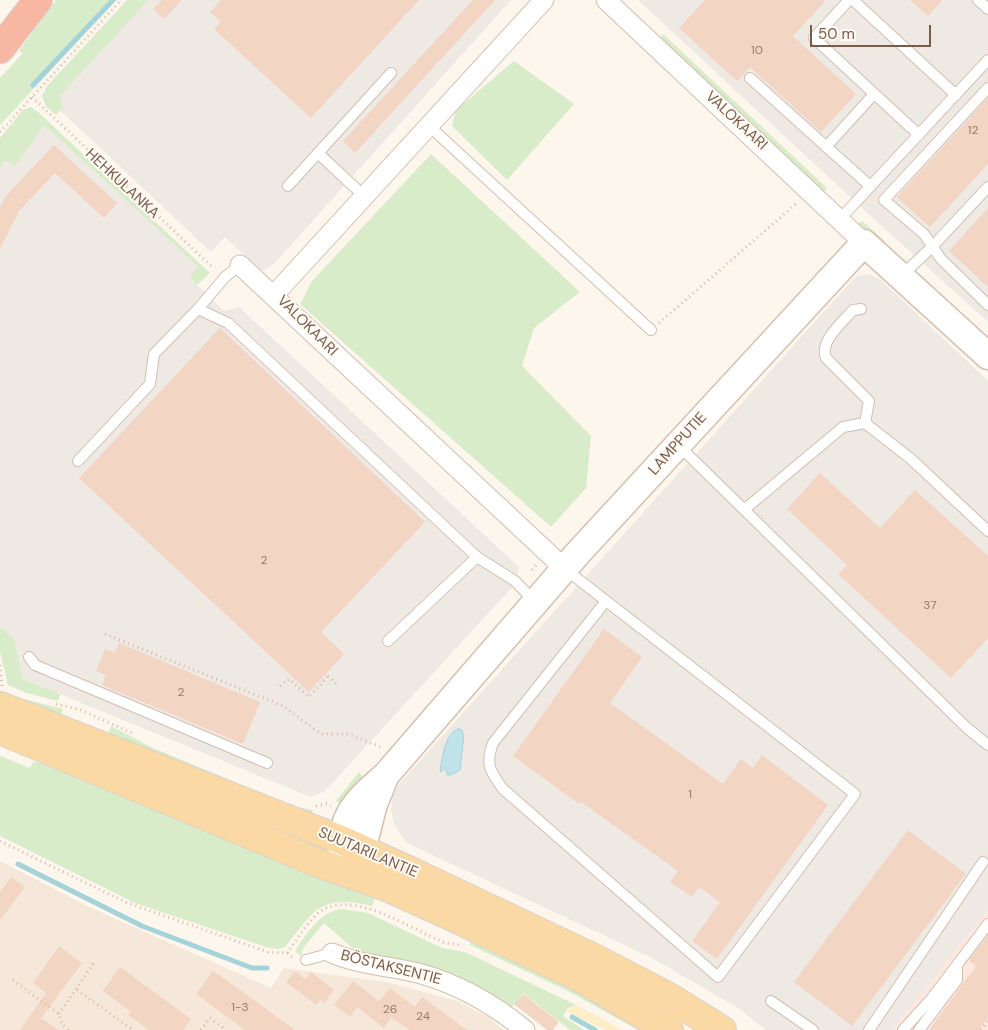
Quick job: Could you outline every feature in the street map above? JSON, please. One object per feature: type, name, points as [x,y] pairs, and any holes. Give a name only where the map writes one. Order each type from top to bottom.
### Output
[{"type":"highway","points":[[0,49],[38,0]]},
{"type":"main road","name":"SUUTARILANTIE","points":[[1,698],[351,845],[596,959],[669,996],[706,1026]]},
{"type":"main road","name":"SUUTARILANTIE","points":[[0,730],[342,872],[412,898],[579,977],[669,1030]]},
{"type":"street","name":"VALOKAARI","points":[[544,0],[273,296],[565,569]]},
{"type":"street","name":"VALOKAARI","points":[[606,0],[811,191],[864,243]]},
{"type":"street","points":[[864,243],[988,356]]},
{"type":"street","name":"LAMPPUTIE","points":[[342,872],[351,845],[374,804],[386,775],[535,602],[864,243]]},
{"type":"street","points":[[240,265],[273,296]]},
{"type":"street","name":"BÖSTAKSENTIE","points":[[332,954],[354,962],[417,973],[461,988],[498,1008],[525,1030]]},
{"type":"lane","points":[[849,0],[814,38],[918,135]]},
{"type":"lane","points":[[853,0],[956,95]]},
{"type":"lane","points":[[978,0],[988,9]]},
{"type":"lane","points":[[840,219],[988,60]]},
{"type":"lane","points":[[288,186],[320,154],[391,73]]},
{"type":"lane","points":[[750,78],[870,186]]},
{"type":"lane","points":[[987,303],[940,259],[924,234],[884,200],[988,88]]},
{"type":"lane","points":[[826,146],[874,94]]},
{"type":"lane","points":[[428,125],[652,330]]},
{"type":"lane","points":[[320,154],[365,197]]},
{"type":"lane","points":[[901,276],[932,247],[988,187]]},
{"type":"lane","points":[[78,461],[150,384],[154,354],[198,309],[225,276],[240,265]]},
{"type":"lane","points":[[198,309],[228,323],[477,557],[515,581],[535,602]]},
{"type":"lane","points":[[861,309],[853,310],[825,343],[824,351],[826,358],[869,401],[864,423]]},
{"type":"lane","points":[[745,508],[843,427],[864,423],[911,459],[988,531]]},
{"type":"lane","points":[[678,444],[967,728],[988,745]]},
{"type":"lane","points":[[388,641],[477,557]]},
{"type":"lane","points":[[565,569],[855,794],[718,977],[502,789],[490,772],[487,758],[493,743],[606,601]]},
{"type":"lane","points":[[29,657],[35,665],[267,763]]},
{"type":"lane","points":[[869,1030],[983,862]]},
{"type":"lane","points":[[904,1030],[932,998],[988,924]]},
{"type":"lane","points":[[306,960],[332,954]]},
{"type":"lane","points":[[919,1030],[957,980],[957,966]]},
{"type":"lane","points":[[930,1014],[932,998]]},
{"type":"lane","points":[[771,1001],[813,1030]]},
{"type":"path","points":[[0,132],[121,0]]},
{"type":"path","name":"HEHKULANKA","points":[[32,97],[210,265],[215,267]]},
{"type":"path","points":[[652,330],[811,191]]},
{"type":"path","points":[[105,634],[283,706],[321,734],[349,734],[380,747]]},
{"type":"path","points":[[0,665],[3,679],[1,698]]},
{"type":"path","points":[[280,686],[290,679],[309,697],[326,675],[338,685]]},
{"type":"path","points":[[0,841],[124,902],[268,952],[287,953],[292,959]]},
{"type":"path","points":[[287,953],[320,911],[329,907],[348,904],[376,911],[443,942],[468,947]]},
{"type":"path","points":[[59,1014],[94,964]]},
{"type":"path","points":[[13,980],[59,1014],[62,1024],[69,1030]]},
{"type":"path","points":[[77,990],[133,1030]]},
{"type":"path","points":[[201,1030],[210,1018],[226,1030]]},
{"type":"path","points":[[981,1030],[988,1021]]},
{"type":"shaded area","points":[[138,0],[511,0],[273,265],[262,271],[225,237],[211,252],[48,99]]},
{"type":"shaded area","points":[[638,0],[988,0],[988,322],[863,209]]},
{"type":"shaded area","points":[[43,124],[199,266],[189,277],[224,311],[239,307],[519,567],[516,583],[325,791],[311,797],[23,679],[14,639],[0,627],[0,168],[5,159]]},
{"type":"shaded area","points":[[867,274],[880,279],[988,381],[988,910],[892,1030],[766,1030],[738,1008],[652,958],[407,843],[394,824],[391,811],[392,797],[399,784],[848,285],[857,276]]},
{"type":"shaded area","points":[[0,861],[89,907],[271,988],[284,968],[387,982],[457,1001],[488,1017],[504,1030],[0,1030]]},
{"type":"shaded area","points":[[988,910],[988,1030],[892,1030]]},
{"type":"green space","points":[[56,0],[116,0],[0,125],[0,78],[23,53],[19,51]]},
{"type":"green space","points":[[127,0],[148,0],[60,96],[63,108],[56,115],[46,106],[42,96],[47,86]]},
{"type":"green space","points":[[663,34],[827,188],[823,192],[659,39]]},
{"type":"green space","points":[[514,61],[574,104],[507,180],[452,126],[456,110]]},
{"type":"green space","points":[[31,107],[210,273],[197,285],[189,277],[198,266],[44,125],[15,166],[5,160],[0,168],[0,138],[23,110]]},
{"type":"green space","points":[[431,154],[580,292],[534,328],[522,366],[591,436],[586,488],[551,527],[300,304],[312,281]]},
{"type":"green space","points":[[862,221],[885,241],[882,248],[857,225]]},
{"type":"green space","points":[[0,627],[14,639],[23,679],[60,694],[58,701],[26,693],[8,685],[0,652]]},
{"type":"green space","points":[[0,693],[63,709],[61,717]]},
{"type":"green space","points":[[111,726],[153,748],[292,806],[313,810],[311,814],[147,756],[108,734]]},
{"type":"green space","points":[[0,756],[30,768],[33,762],[68,767],[376,895],[372,906],[340,902],[320,908],[312,914],[285,947],[279,949],[269,948],[135,903],[0,836]]},
{"type":"green space","points":[[359,772],[363,777],[341,804],[336,801]]},
{"type":"green space","points":[[342,909],[368,913],[442,948],[465,952],[576,1005],[568,1008],[563,1016],[584,1030],[570,1030],[523,993],[511,1008],[366,960],[324,923],[303,948],[301,956],[295,951],[314,924],[327,914]]},
{"type":"green space","points":[[471,939],[546,972],[643,1030],[638,1030],[566,990],[470,945]]},
{"type":"sand","points":[[576,1005],[622,1030],[605,1030],[566,1011]]},
{"type":"water","points":[[458,729],[461,729],[464,735],[460,770],[447,775],[445,767],[441,772],[440,770],[443,753],[450,736]]},
{"type":"building","points":[[162,0],[182,0],[164,19],[153,9]]},
{"type":"building","points":[[221,0],[419,0],[311,118],[214,29],[221,22],[210,12]]},
{"type":"building","points":[[473,0],[495,0],[355,153],[343,141]]},
{"type":"building","points":[[705,0],[826,0],[793,36],[856,94],[821,132],[750,67],[737,81],[679,28]]},
{"type":"building","points":[[910,0],[942,0],[928,16]]},
{"type":"building","points":[[988,98],[988,164],[930,227],[897,197]]},
{"type":"building","points":[[54,145],[117,203],[104,218],[55,173],[19,211],[0,249],[0,208],[5,197]]},
{"type":"building","points":[[988,208],[988,287],[949,251]]},
{"type":"building","points":[[220,328],[425,522],[321,632],[344,654],[309,692],[79,478]]},
{"type":"building","points":[[820,473],[880,528],[915,490],[988,556],[988,638],[951,678],[838,574],[847,565],[787,509]]},
{"type":"building","points":[[604,629],[642,657],[610,703],[723,784],[741,759],[753,768],[762,755],[828,805],[717,959],[692,941],[720,902],[699,887],[692,897],[670,882],[678,871],[581,802],[579,804],[513,756]]},
{"type":"building","points":[[119,643],[260,702],[243,744],[102,685],[106,675],[96,671],[105,649],[115,653]]},
{"type":"building","points":[[908,830],[966,874],[852,1026],[794,982]]},
{"type":"building","points":[[11,877],[25,887],[0,920],[0,892]]},
{"type":"building","points":[[988,935],[988,1018],[979,1030],[929,1030],[976,966],[969,960]]},
{"type":"building","points":[[59,946],[82,963],[41,1018],[58,1030],[20,1030],[46,993],[33,983]]},
{"type":"building","points":[[120,967],[191,1019],[183,1030],[149,1030],[128,1015],[131,1012],[103,991]]},
{"type":"building","points":[[213,971],[295,1030],[245,1030],[196,994]]},
{"type":"building","points":[[295,971],[305,979],[311,972],[334,990],[324,1003],[320,1000],[316,1005],[286,982]]},
{"type":"building","points":[[353,981],[379,1001],[390,988],[415,1007],[422,997],[467,1030],[410,1030],[391,1018],[384,1028],[357,1007],[350,1017],[334,1005]]},
{"type":"building","points":[[523,994],[559,1022],[553,1030],[547,1030],[514,1004]]},
{"type":"waterway","points":[[33,85],[113,0]]},
{"type":"waterway","points":[[18,864],[142,926],[252,968],[267,968]]},
{"type":"waterway","points":[[572,1017],[595,1030]]}]
